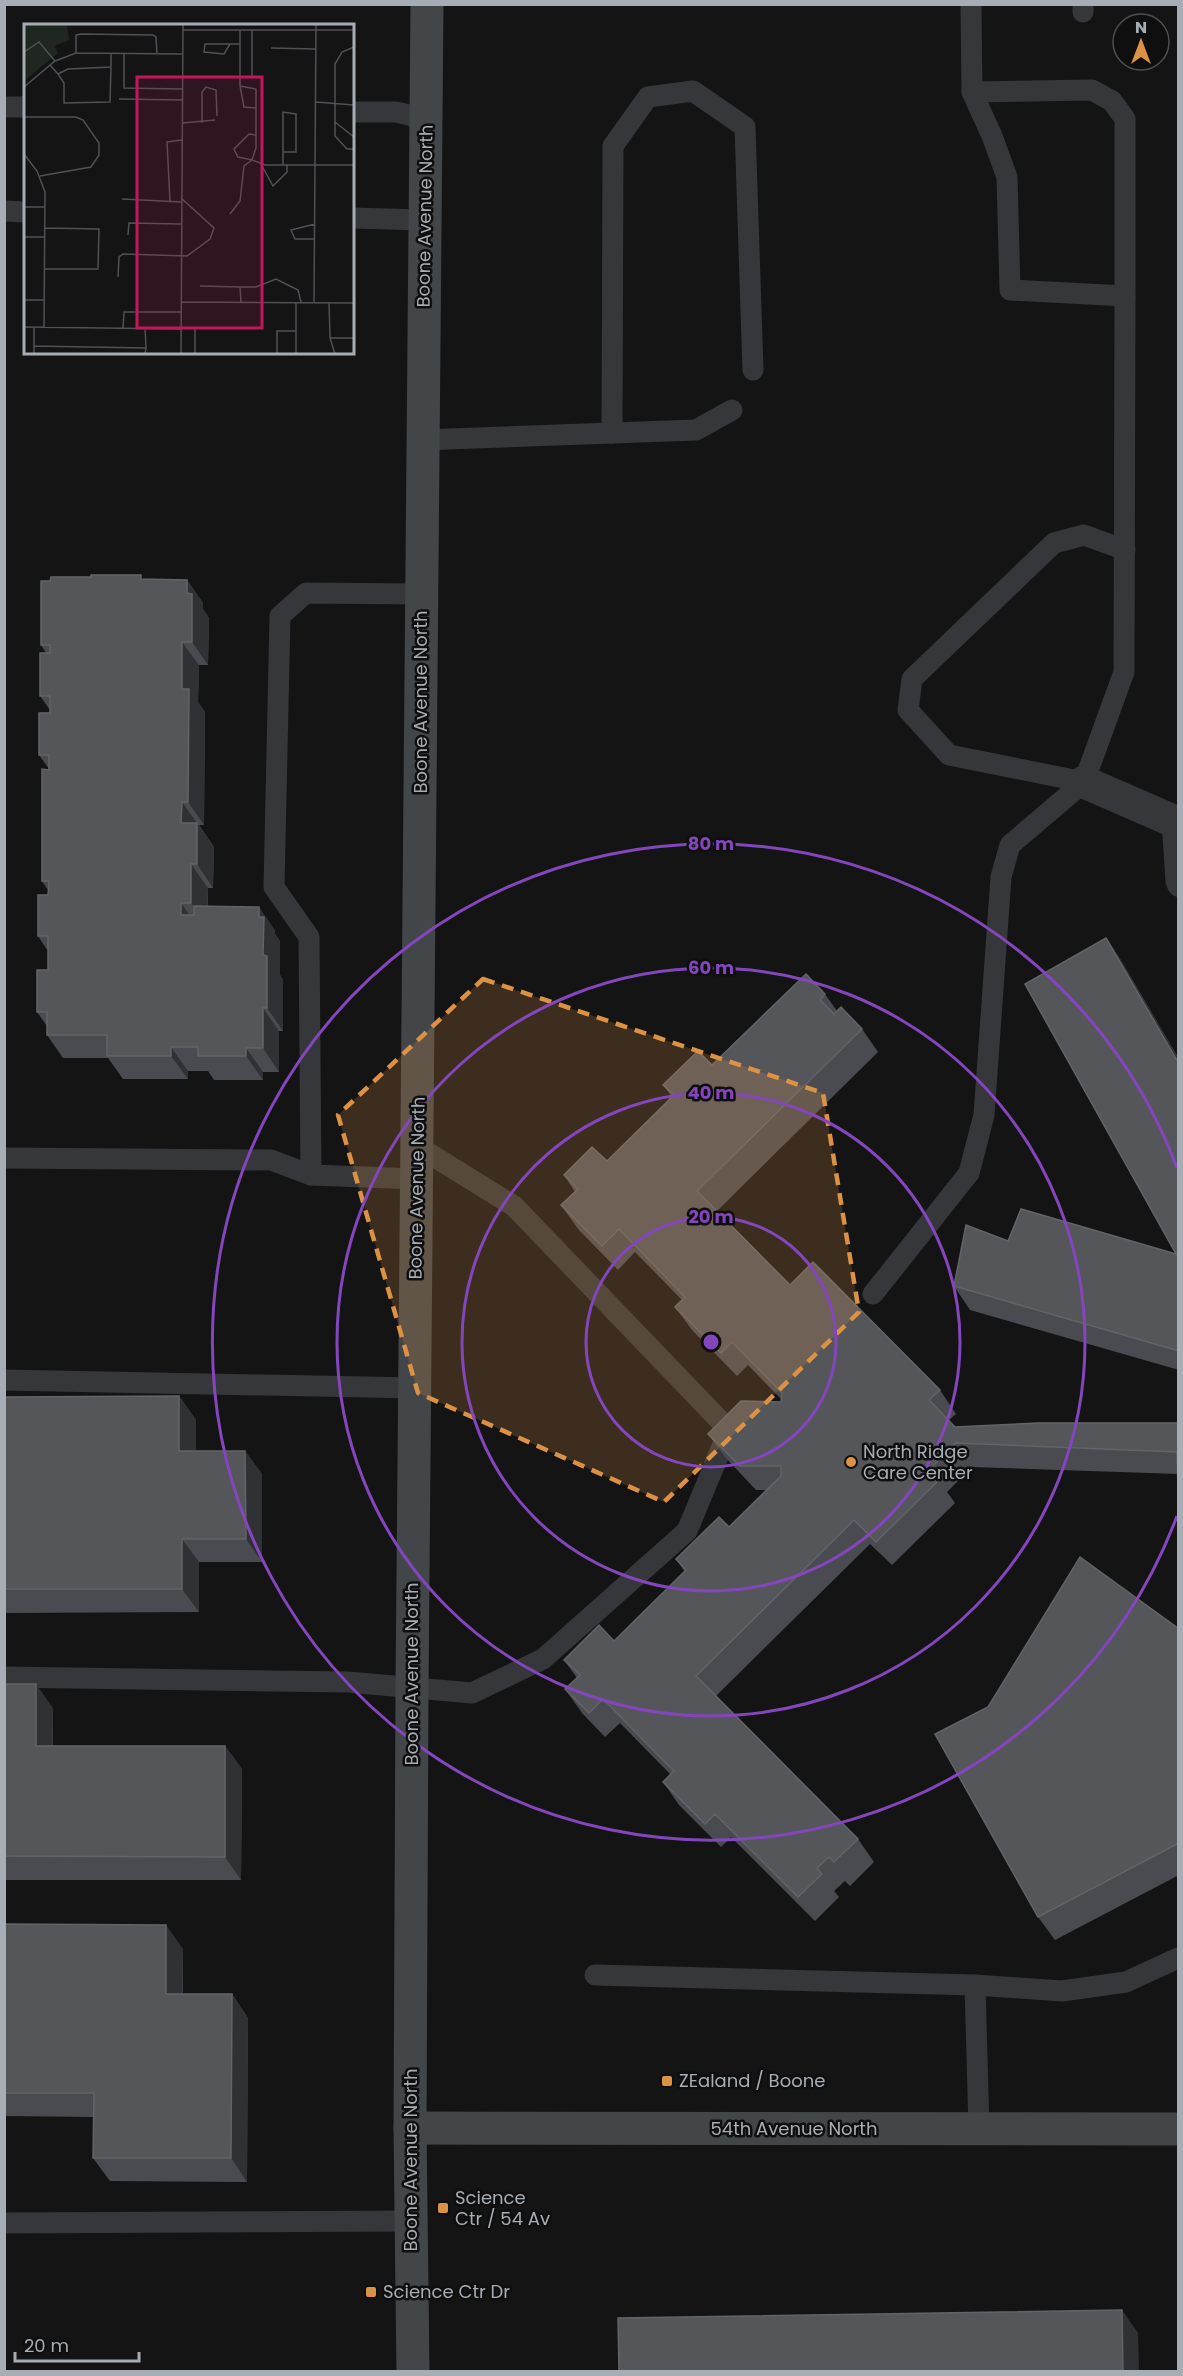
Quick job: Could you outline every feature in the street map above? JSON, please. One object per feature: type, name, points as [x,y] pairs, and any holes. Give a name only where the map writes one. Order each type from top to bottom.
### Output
[{"type":"street","name":"Boone Avenue North","points":[[413,2372],[410,2128],[411,1688],[427,4]]},
{"type":"street","points":[[1084,782],[1175,821]]},
{"type":"street","name":"54th Avenue North","points":[[410,2128],[1179,2129]]},
{"type":"lane","points":[[971,4],[972,92],[1007,177],[1010,290],[1125,296]]},
{"type":"lane","points":[[873,1294],[969,1173],[984,1114],[1001,877],[1010,845],[1084,782],[1124,672],[1125,118],[1112,101],[1092,90],[972,92]]},
{"type":"lane","points":[[612,433],[613,146],[648,97],[693,91],[745,127],[753,370]]},
{"type":"lane","points":[[4,106],[24,107]]},
{"type":"lane","points":[[354,111],[396,112],[426,118]]},
{"type":"lane","points":[[4,211],[24,212]]},
{"type":"lane","points":[[354,218],[424,220]]},
{"type":"lane","points":[[422,440],[696,430],[732,410]]},
{"type":"lane","points":[[1084,782],[949,755],[909,710],[912,679],[1054,543],[1084,535],[1125,550]]},
{"type":"lane","points":[[311,1175],[309,937],[274,887],[280,616],[306,593],[421,594]]},
{"type":"lane","points":[[1175,821],[1176,881],[1179,886]]},
{"type":"lane","points":[[4,1677],[348,1682],[472,1693],[543,1659],[687,1531],[729,1430],[514,1206],[417,1146]]},
{"type":"lane","points":[[4,1158],[271,1160],[311,1175],[417,1179]]},
{"type":"lane","points":[[4,1380],[415,1388]]},
{"type":"lane","points":[[596,1975],[975,1984],[1062,1991],[1126,1982],[1179,1958]]},
{"type":"lane","points":[[975,1984],[979,2129]]},
{"type":"lane","points":[[4,2223],[411,2221]]},
{"type":"highlighted area","points":[[483,979],[823,1093],[859,1312],[664,1502],[418,1393],[338,1115]]},
{"type":"building","points":[[91,575],[141,575],[141,579],[187,580],[187,593],[192,594],[192,642],[182,642],[182,689],[189,689],[188,802],[182,802],[181,823],[197,823],[197,864],[191,864],[191,903],[181,903],[181,915],[194,915],[194,906],[259,907],[259,917],[264,917],[263,955],[267,956],[267,1008],[263,1008],[263,1048],[246,1048],[246,1056],[198,1056],[198,1047],[171,1047],[171,1056],[107,1056],[107,1035],[47,1035],[47,1012],[37,1012],[37,970],[48,970],[48,936],[38,936],[38,895],[48,895],[49,881],[42,881],[42,769],[49,770],[49,755],[39,755],[39,713],[50,713],[50,696],[40,696],[40,653],[50,653],[50,645],[41,645],[41,581],[50,581],[51,577],[91,577]]},
{"type":"building","points":[[1106,938],[1179,1064],[1179,1351],[954,1286],[966,1225],[1008,1241],[1021,1209],[1176,1254],[1025,984]]},
{"type":"building","name":"North Ridge Care Center","points":[[806,974],[825,994],[820,1000],[834,1014],[841,1007],[862,1029],[697,1191],[790,1285],[813,1262],[940,1390],[929,1400],[955,1427],[1039,1423],[1179,1423],[1179,1521],[1177,1452],[956,1443],[929,1470],[939,1480],[876,1542],[854,1520],[696,1676],[858,1839],[834,1862],[829,1857],[817,1868],[822,1874],[798,1897],[715,1814],[705,1824],[663,1782],[674,1771],[603,1699],[589,1713],[565,1689],[580,1675],[564,1660],[599,1625],[614,1641],[686,1570],[676,1559],[719,1517],[729,1527],[781,1476],[781,1466],[740,1466],[708,1434],[741,1401],[781,1402],[782,1393],[732,1342],[721,1353],[675,1307],[685,1297],[619,1229],[602,1246],[561,1205],[578,1189],[564,1175],[592,1147],[607,1161],[674,1095],[663,1085],[698,1051],[712,1065]]},
{"type":"building","points":[[179,1396],[179,1451],[245,1451],[246,1539],[182,1539],[182,1589],[4,1589],[4,1397]]},
{"type":"building","points":[[1080,1557],[1179,1629],[1179,1843],[1038,1917],[935,1734],[988,1707]]},
{"type":"building","points":[[4,1684],[36,1684],[36,1746],[225,1746],[225,1857],[4,1856]]},
{"type":"building","points":[[4,1924],[166,1925],[166,1994],[232,1994],[231,2158],[93,2158],[94,2093],[4,2093]]},
{"type":"building","points":[[1122,2310],[1123,2372],[619,2372],[618,2318]]},
{"type":"place","name":"North Ridge Care Center","points":[[851,1462]]},
{"type":"place","name":"ZEaland / Boone","points":[[667,2081]]},
{"type":"place","name":"Science Ctr / 54 Av","points":[[443,2208]]},
{"type":"place","name":"Science Ctr Dr","points":[[371,2292]]}]
